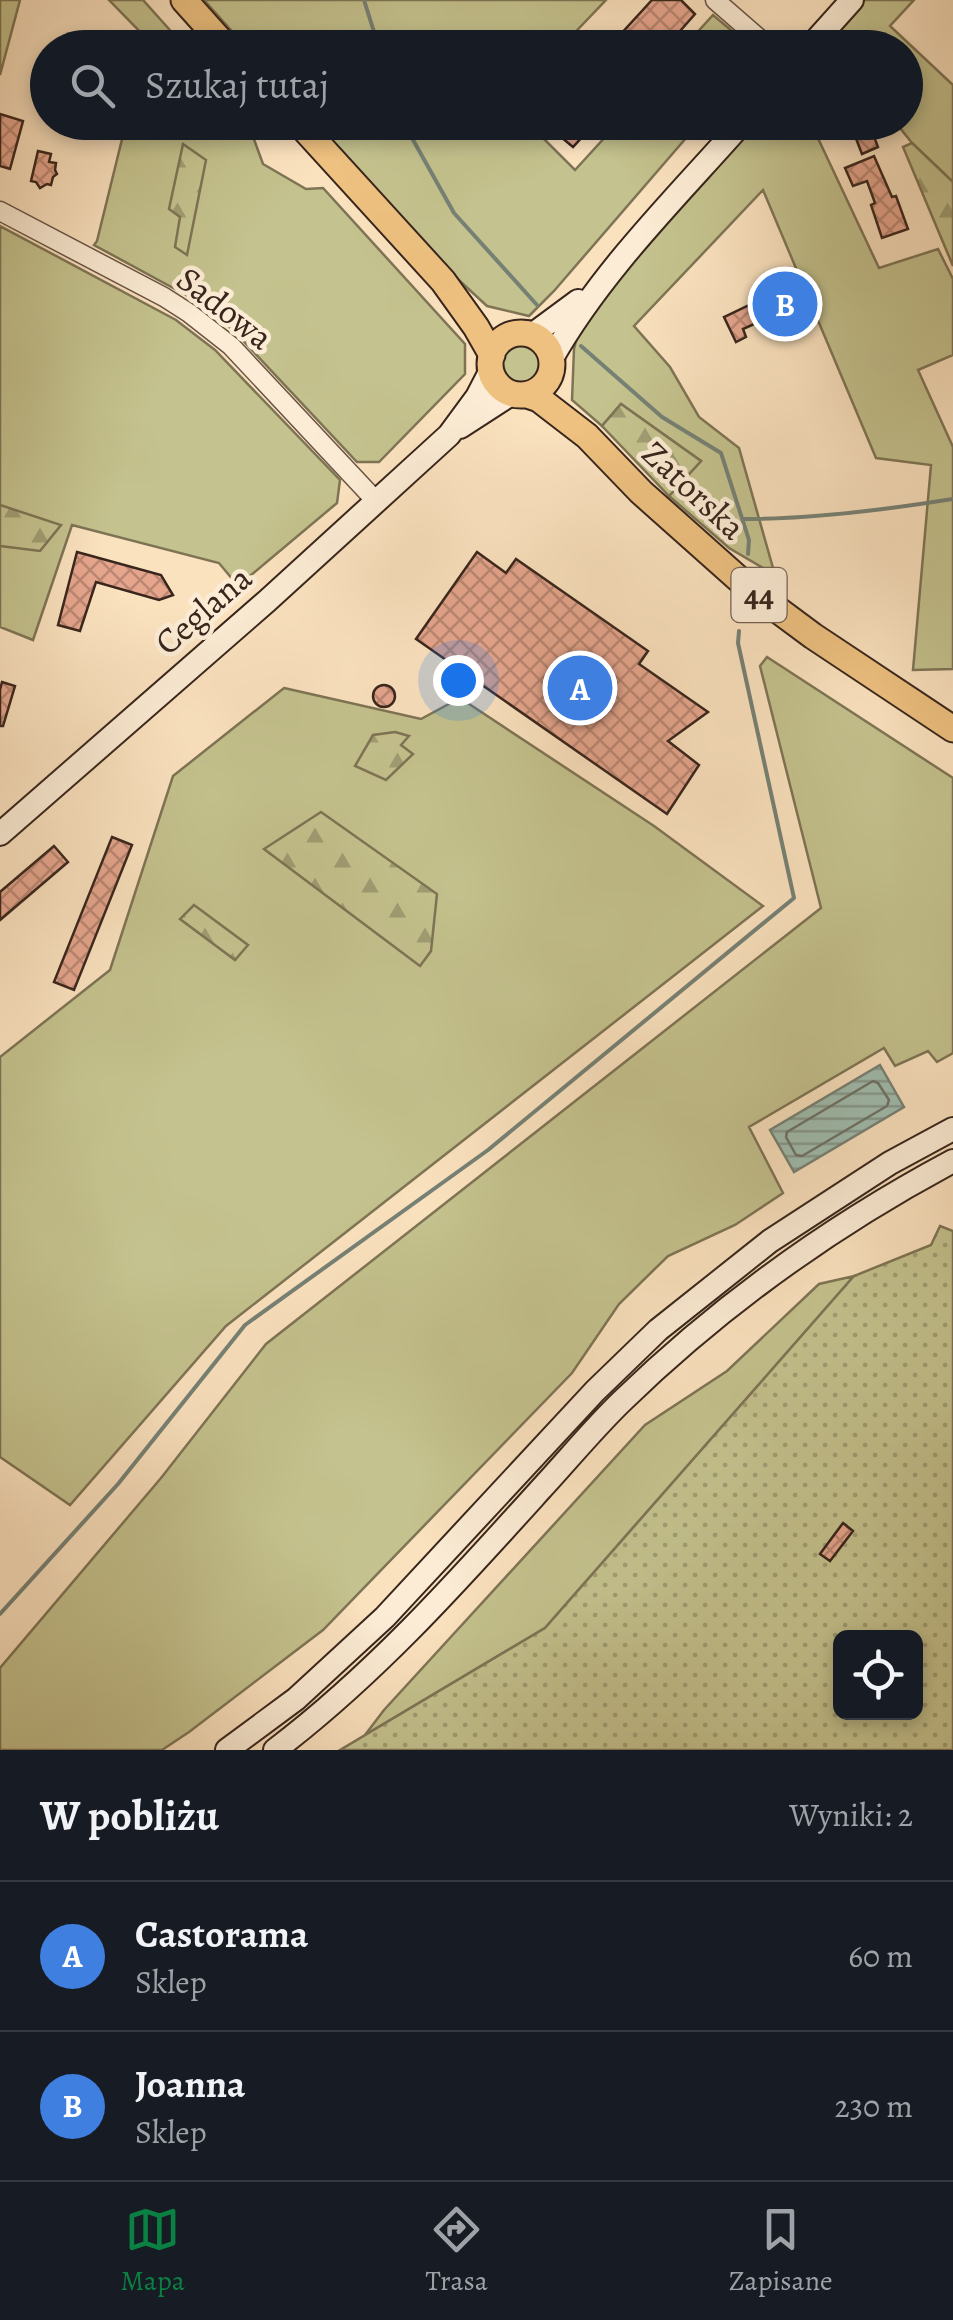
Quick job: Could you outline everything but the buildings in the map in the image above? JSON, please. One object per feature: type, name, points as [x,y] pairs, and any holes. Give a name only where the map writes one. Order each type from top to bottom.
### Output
[{"type":"main road","points":[[184,0],[211,30]]},
{"type":"main road","points":[[825,30],[852,0]]},
{"type":"main road","name":"44","points":[[314,140],[443,281],[476,327],[498,384],[519,394]]},
{"type":"main road","points":[[519,394],[543,387],[568,329],[600,282],[727,140]]},
{"type":"main road","name":"44","points":[[443,281],[487,318],[541,340],[552,365]]},
{"type":"main road","points":[[491,362],[502,340],[525,335],[600,282]]},
{"type":"main road","name":"Ceglana","points":[[0,834],[268,601],[448,434],[476,397],[491,362]]},
{"type":"main road","name":"Zatorska","points":[[552,365],[587,436]]},
{"type":"main road","name":"Ceglana","points":[[448,434],[519,394]]},
{"type":"main road","name":"Zatorska","points":[[519,394],[539,399],[587,436],[641,492],[751,590],[953,728]]},
{"type":"main road","points":[[227,1750],[296,1698],[385,1617],[596,1390],[658,1330],[784,1232],[890,1163],[953,1129]]},
{"type":"main road","points":[[275,1750],[316,1720],[411,1631],[621,1402],[702,1330],[818,1241],[953,1161]]},
{"type":"street","points":[[715,0],[749,30]]},
{"type":"street","name":"Sadowa","points":[[0,211],[164,297],[232,346],[376,502]]},
{"type":"green space","points":[[0,0],[20,0],[0,75]]},
{"type":"green space","points":[[109,0],[143,0],[170,30],[138,30]]},
{"type":"green space","points":[[204,0],[606,0],[577,30],[231,30]]},
{"type":"green space","points":[[863,0],[914,0],[890,26],[894,30],[836,30]]},
{"type":"green space","points":[[713,15],[731,30],[699,30]]},
{"type":"green space","points":[[923,57],[953,85],[953,182],[910,140],[923,140]]},
{"type":"green space","points":[[122,140],[254,140],[263,164],[306,189],[323,188],[465,344],[465,374],[379,462],[357,462],[232,329],[197,301],[94,245]]},
{"type":"green space","points":[[330,140],[545,140],[575,170],[602,140],[684,140],[529,316],[487,306],[449,271]]},
{"type":"green space","points":[[738,140],[819,140],[879,268],[938,249],[953,279],[953,355],[918,370],[953,447],[953,669],[913,670],[931,465],[876,458],[763,190],[634,326],[670,367],[699,417],[739,448],[775,575],[729,548],[669,496],[701,461],[621,404],[602,426],[572,400],[574,349],[579,329],[664,222]]},
{"type":"green space","points":[[912,143],[953,182],[953,266],[903,147]]},
{"type":"green space","points":[[183,144],[206,160],[187,255],[175,247],[180,217],[169,209]]},
{"type":"green space","points":[[0,226],[176,320],[215,350],[340,480],[337,503],[238,586],[219,563],[72,525],[33,640],[0,627]]},
{"type":"green space","points":[[520,343],[535,349],[541,364],[535,379],[520,385],[505,379],[499,364],[505,349]]},
{"type":"green space","points":[[621,404],[701,461],[669,496],[602,426]]},
{"type":"green space","points":[[0,505],[61,525],[40,551],[0,546]]},
{"type":"green space","points":[[767,657],[953,778],[953,1053],[937,1062],[928,1051],[895,1066],[884,1048],[749,1127],[783,1193],[735,1225],[668,1256],[619,1304],[572,1373],[323,1630],[189,1732],[162,1750],[0,1750],[0,1668],[161,1478],[266,1344],[821,908],[760,666]]},
{"type":"green space","points":[[284,688],[421,719],[460,698],[654,826],[763,906],[226,1326],[70,1505],[0,1457],[0,1057],[110,970],[173,776]]},
{"type":"green space","points":[[395,732],[409,736],[401,745],[413,754],[386,780],[355,766],[373,735]]},
{"type":"green space","points":[[321,812],[437,894],[431,951],[420,966],[264,849]]},
{"type":"green space","points":[[194,905],[248,945],[235,960],[180,919]]},
{"type":"green space","points":[[940,1226],[953,1231],[953,1750],[340,1750],[545,1628],[854,1276],[931,1245]]},
{"type":"green space","points":[[854,1276],[545,1628],[365,1735],[645,1425],[727,1371],[819,1284]]},
{"type":"water","points":[[880,1065],[904,1107],[794,1172],[770,1130]]},
{"type":"waterway","points":[[364,0],[373,30]]},
{"type":"waterway","points":[[413,140],[454,213],[537,305]]},
{"type":"waterway","points":[[581,346],[662,417],[721,453],[749,540],[748,554]]},
{"type":"waterway","points":[[744,519],[849,513],[953,499]]},
{"type":"waterway","points":[[0,1614],[118,1484],[245,1325],[488,1150],[794,898],[738,643],[739,631]]},
{"type":"place","name":"Joanna","points":[[785,304]]},
{"type":"place","name":"Castorama","points":[[580,688]]}]
